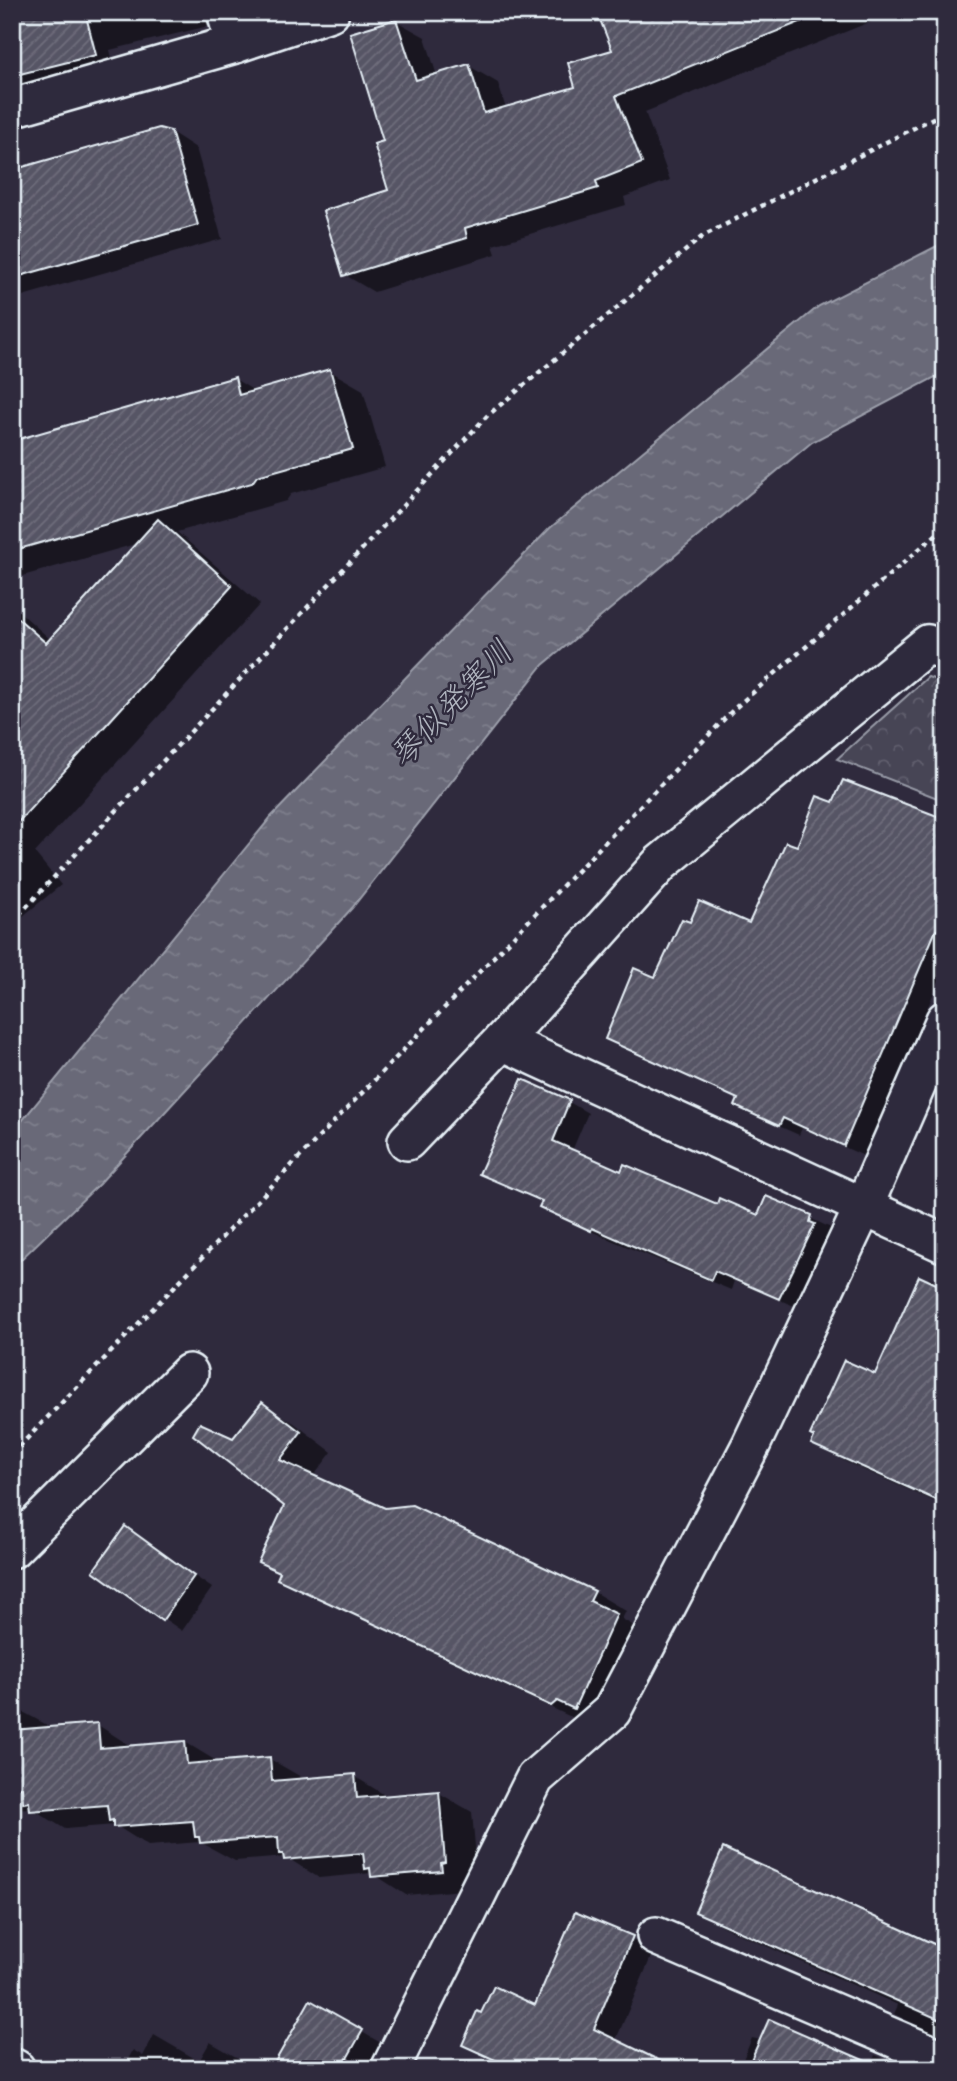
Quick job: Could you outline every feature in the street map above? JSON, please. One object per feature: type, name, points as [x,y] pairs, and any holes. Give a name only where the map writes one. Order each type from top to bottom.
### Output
[{"type":"street","points":[[12,108],[231,28],[330,12]]},
{"type":"street","points":[[407,1141],[502,1041],[661,863],[928,643],[945,651]]},
{"type":"street","points":[[395,2067],[535,1778],[612,1711],[751,1445],[863,1208],[945,1020]]},
{"type":"street","points":[[502,1041],[945,1244]]},
{"type":"street","points":[[12,1549],[190,1373]]},
{"type":"street","points":[[656,1936],[945,2060]]},
{"type":"path","points":[[12,922],[198,728],[487,416],[703,236],[945,112]]},
{"type":"path","points":[[12,1454],[735,708],[945,527]]},
{"type":"green space","points":[[928,677],[945,683],[945,801],[837,759]]},
{"type":"water","name":"琴似発寒川","points":[[945,242],[945,372],[812,442],[543,665],[352,908],[99,1184],[12,1268],[12,1133],[271,817],[550,528],[819,306]]},
{"type":"building","points":[[12,12],[85,12],[96,55],[12,76]]},
{"type":"building","points":[[597,12],[820,14],[616,96],[642,163],[596,181],[598,188],[465,228],[467,238],[343,276],[323,211],[388,190],[374,144],[383,141],[350,33],[396,19],[416,80],[469,64],[484,113],[575,87],[568,63],[612,50]]},
{"type":"building","points":[[159,128],[171,131],[198,225],[20,276],[12,250],[12,170]]},
{"type":"building","points":[[330,369],[353,449],[257,476],[252,483],[12,551],[12,441],[235,377],[239,395]]},
{"type":"building","points":[[158,519],[232,586],[12,829],[12,613],[46,643]]},
{"type":"building","points":[[843,780],[945,819],[945,933],[936,930],[844,1146],[783,1118],[779,1126],[735,1106],[738,1099],[605,1039],[634,968],[655,977],[682,919],[690,922],[699,901],[749,923],[786,842],[797,846],[817,796],[833,802]]},
{"type":"building","points":[[522,1079],[570,1100],[553,1141],[621,1171],[624,1164],[717,1204],[719,1198],[758,1215],[766,1196],[812,1215],[810,1222],[815,1224],[779,1299],[715,1271],[711,1280],[592,1228],[591,1231],[539,1207],[542,1201],[479,1174]]},
{"type":"building","points":[[919,1276],[945,1288],[945,1504],[811,1444],[814,1437],[810,1435],[844,1360],[875,1374]]},
{"type":"building","points":[[262,1402],[301,1432],[280,1460],[385,1508],[412,1505],[595,1591],[590,1601],[617,1614],[574,1709],[557,1701],[551,1706],[277,1579],[280,1572],[258,1562],[284,1506],[193,1435],[200,1423],[233,1438]]},
{"type":"building","points":[[125,1526],[194,1576],[162,1621],[93,1571]]},
{"type":"building","points":[[98,1723],[100,1748],[185,1741],[187,1764],[270,1757],[272,1781],[355,1774],[357,1798],[439,1791],[445,1862],[441,1863],[442,1871],[371,1877],[370,1868],[365,1869],[363,1853],[284,1860],[283,1854],[279,1854],[278,1837],[200,1843],[199,1837],[195,1837],[193,1821],[113,1827],[113,1820],[109,1821],[107,1805],[30,1811],[29,1802],[23,1803],[22,1787],[12,1788],[12,1730]]},
{"type":"building","points":[[723,1848],[945,1949],[945,2022],[695,1912]]},
{"type":"building","points":[[575,1912],[633,1936],[594,2029],[677,2069],[515,2069],[462,2045],[477,2011],[481,2013],[494,1986],[535,2005]]},
{"type":"building","points":[[310,2000],[363,2030],[341,2069],[271,2069]]},
{"type":"building","points":[[769,2019],[884,2069],[747,2069]]}]
